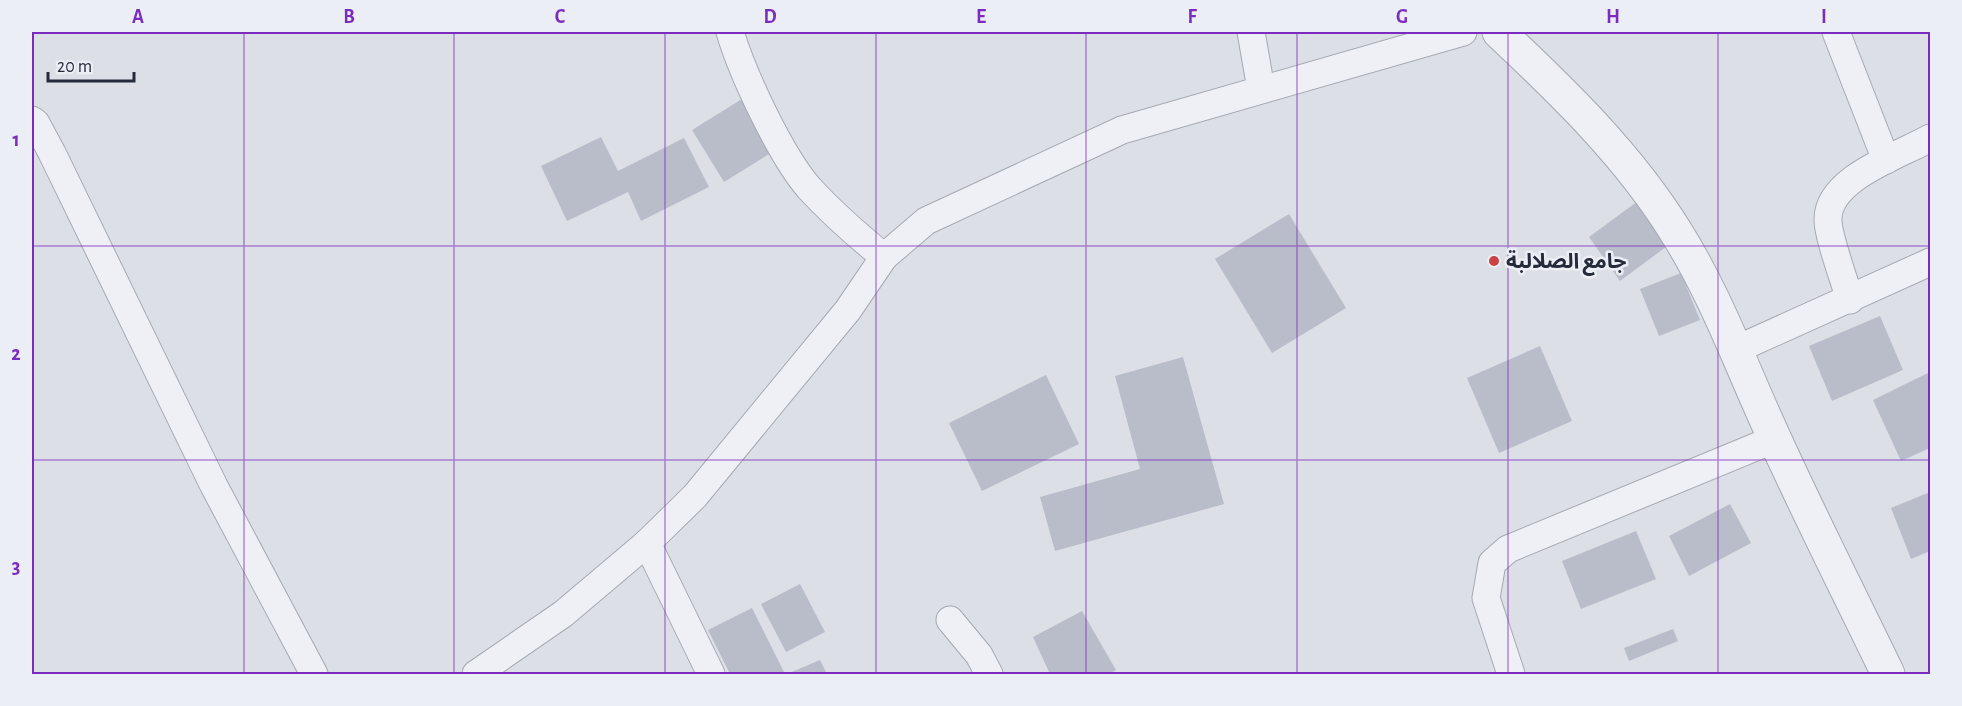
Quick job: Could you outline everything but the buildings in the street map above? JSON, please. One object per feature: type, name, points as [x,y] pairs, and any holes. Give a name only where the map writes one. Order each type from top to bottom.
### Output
[{"type":"street","points":[[730,32],[740,64],[790,160],[807,186],[840,220],[884,257]]},
{"type":"street","points":[[1251,32],[1261,89]]},
{"type":"street","points":[[476,675],[563,614],[647,543],[695,496],[848,310],[884,257],[926,221],[1122,130],[1463,32]]},
{"type":"street","points":[[1499,32],[1564,93],[1632,170],[1677,232],[1719,312],[1775,439],[1888,675]]},
{"type":"street","points":[[1836,32],[1886,160]]},
{"type":"street","points":[[32,120],[36,123],[52,153],[214,486],[314,675]]},
{"type":"street","points":[[1850,300],[1827,220],[1837,193],[1860,173],[1930,138]]},
{"type":"street","points":[[1736,350],[1930,262]]},
{"type":"street","points":[[1512,675],[1485,598],[1492,563],[1508,549],[1775,439]]},
{"type":"street","points":[[647,543],[711,675]]},
{"type":"street","points":[[950,620],[979,655],[989,675]]},
{"type":"place","name":"جامع الصلالبة","points":[[1494,261]]}]
